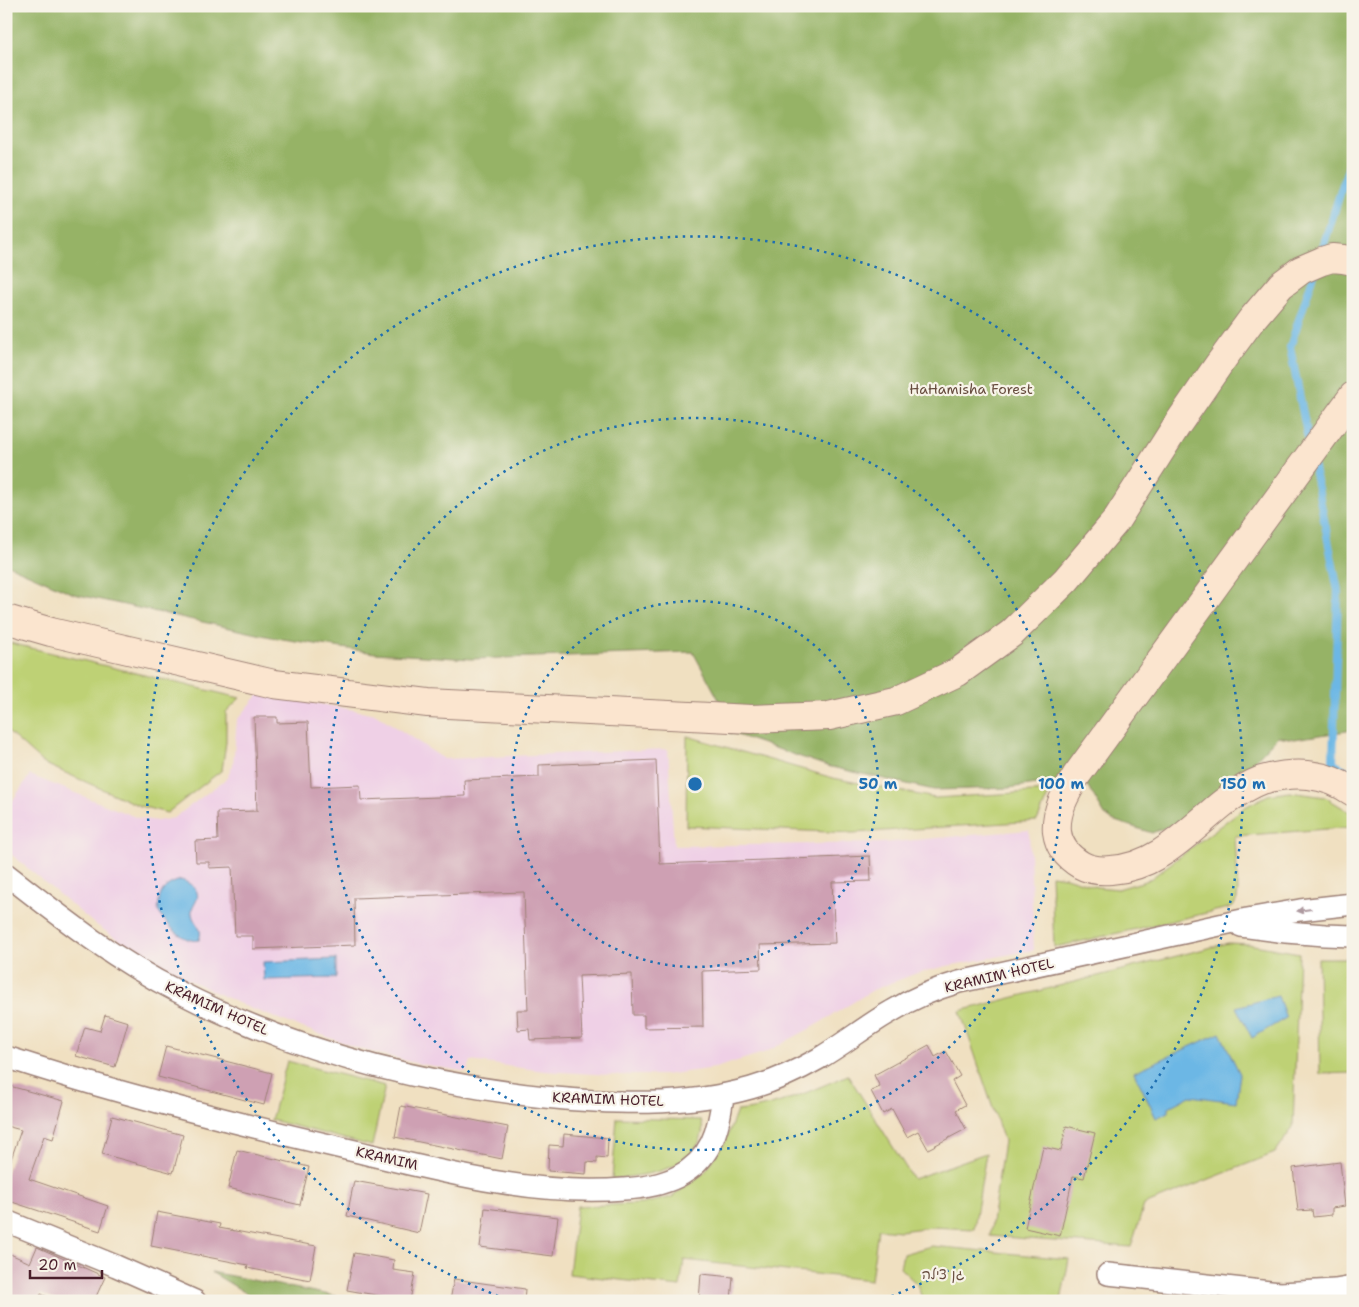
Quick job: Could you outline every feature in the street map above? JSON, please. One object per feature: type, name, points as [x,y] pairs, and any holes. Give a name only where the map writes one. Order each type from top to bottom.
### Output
[{"type":"main road","points":[[6,619],[51,632],[274,684],[428,703],[751,718],[829,716],[896,701],[958,672],[1012,633],[1066,580],[1115,522],[1218,364],[1281,285],[1300,270],[1322,261],[1332,258],[1353,261]]},
{"type":"main road","points":[[1353,396],[1076,776],[1064,796],[1058,816],[1057,833],[1062,848],[1072,860],[1086,867],[1103,871],[1123,870],[1145,862],[1168,849],[1237,792],[1260,781],[1282,775],[1304,774],[1325,778],[1353,792]]},
{"type":"street","name":"KRAMIM HOTEL","points":[[6,874],[93,941],[141,971],[169,987],[237,1020],[270,1032],[343,1057],[449,1083],[567,1099],[654,1103],[723,1095],[755,1087],[799,1070],[891,1011],[944,987],[1229,923],[1282,913],[1353,904]]},
{"type":"street","name":"KRAMIM HOTEL","points":[[1229,923],[1246,928],[1353,936]]},
{"type":"street","name":"KRAMIM","points":[[6,1056],[136,1096],[327,1145],[496,1181],[533,1187],[585,1191],[647,1186],[685,1173],[701,1160],[712,1144],[720,1116],[723,1095]]},
{"type":"street","points":[[6,1221],[196,1301]]},
{"type":"street","points":[[1108,1274],[1280,1293],[1335,1290],[1353,1287]]},
{"type":"shaded area","points":[[260,693],[376,714],[444,759],[668,749],[674,846],[881,843],[1029,830],[1034,950],[917,973],[873,990],[813,1027],[766,1052],[715,1068],[664,1075],[613,1075],[544,1071],[471,1061],[467,1072],[415,1063],[360,1049],[249,1008],[172,972],[129,947],[92,922],[6,850],[6,810],[30,775],[138,818],[157,821],[174,818],[227,778],[233,765],[237,720]]},
{"type":"green space","name":"HaHamisha Forest","points":[[6,6],[1353,6],[1353,730],[1294,739],[1278,736],[1247,769],[1197,814],[1152,833],[1112,820],[1105,815],[1086,783],[1065,780],[1008,788],[934,790],[827,766],[734,734],[673,718],[725,711],[693,652],[471,659],[375,653],[276,638],[74,594],[6,564]]},
{"type":"green space","points":[[6,642],[240,698],[226,712],[226,742],[222,770],[167,813],[140,806],[43,763],[6,730]]},
{"type":"green space","points":[[687,736],[833,778],[935,798],[1050,791],[1037,821],[853,833],[686,826]]},
{"type":"green space","points":[[1290,792],[1325,797],[1353,814],[1353,827],[1235,836],[1238,890],[1237,899],[1233,907],[1054,947],[1051,875],[1066,877],[1097,887],[1118,889],[1149,880],[1245,807],[1268,795]]},
{"type":"green space","points":[[1228,943],[1248,944],[1299,953],[1293,1127],[1275,1153],[1144,1205],[1131,1247],[990,1236],[1004,1141],[960,1011]]},
{"type":"green space","points":[[1318,958],[1353,958],[1353,1073],[1320,1074]]},
{"type":"green space","points":[[287,1061],[385,1086],[372,1146],[271,1120]]},
{"type":"green space","points":[[848,1075],[913,1179],[986,1153],[974,1229],[931,1227],[900,1231],[878,1229],[871,1280],[684,1260],[680,1287],[569,1274],[577,1206],[642,1204],[672,1197],[705,1172],[725,1142],[737,1111],[780,1102]]},
{"type":"green space","points":[[617,1118],[701,1120],[702,1133],[697,1146],[681,1162],[647,1174],[612,1179]]},
{"type":"green space","name":"גן צילה","points":[[931,1246],[1069,1259],[1061,1301],[923,1301],[917,1284],[900,1268],[903,1254]]},
{"type":"green space","points":[[211,1272],[361,1301],[259,1301]]},
{"type":"water","points":[[181,880],[196,889],[198,895],[192,912],[193,918],[200,929],[199,940],[187,939],[181,936],[170,927],[158,911],[159,899],[163,890],[170,884]]},
{"type":"water","points":[[336,959],[336,978],[264,980],[263,962]]},
{"type":"water","points":[[1278,996],[1286,1018],[1252,1038],[1236,1007]]},
{"type":"water","points":[[1220,1033],[1240,1074],[1236,1102],[1190,1096],[1169,1107],[1169,1112],[1156,1118],[1134,1072]]},
{"type":"building","points":[[254,717],[277,717],[277,723],[308,722],[311,787],[360,785],[361,800],[465,796],[464,780],[539,777],[539,765],[656,760],[660,864],[870,856],[871,881],[832,882],[835,943],[760,945],[761,969],[702,971],[703,1027],[644,1028],[644,1015],[633,1015],[632,974],[579,976],[582,1038],[530,1040],[529,1029],[518,1030],[517,1010],[528,1010],[524,892],[354,898],[355,945],[253,949],[253,936],[235,936],[232,867],[209,868],[209,862],[196,862],[195,841],[218,840],[217,812],[257,811]]},
{"type":"building","points":[[105,1015],[128,1022],[115,1067],[76,1056],[85,1027],[100,1031]]},
{"type":"building","points":[[929,1045],[935,1057],[946,1051],[960,1076],[952,1081],[965,1105],[956,1110],[966,1129],[928,1149],[918,1131],[907,1137],[892,1109],[883,1114],[871,1091],[880,1087],[874,1075]]},
{"type":"building","points":[[166,1046],[272,1073],[264,1105],[158,1077]]},
{"type":"building","points":[[6,1085],[64,1101],[53,1139],[44,1136],[29,1179],[108,1206],[100,1231],[6,1200],[6,1174],[21,1130],[6,1126]]},
{"type":"building","points":[[401,1106],[508,1127],[502,1159],[395,1137]]},
{"type":"building","points":[[112,1116],[183,1135],[173,1173],[102,1154]]},
{"type":"building","points":[[1066,1126],[1095,1133],[1084,1178],[1073,1176],[1060,1236],[1025,1228],[1043,1147],[1061,1151]]},
{"type":"building","points":[[564,1134],[608,1138],[607,1158],[597,1157],[597,1163],[587,1162],[586,1174],[548,1171],[549,1145],[563,1146]]},
{"type":"building","points":[[237,1150],[309,1167],[300,1205],[228,1188]]},
{"type":"building","points":[[1340,1162],[1345,1206],[1332,1208],[1332,1215],[1313,1217],[1312,1210],[1298,1211],[1293,1168]]},
{"type":"building","points":[[354,1181],[427,1194],[419,1233],[347,1216]]},
{"type":"building","points":[[485,1208],[558,1217],[553,1256],[480,1247]]},
{"type":"building","points":[[157,1212],[220,1224],[219,1228],[316,1246],[310,1280],[247,1268],[248,1265],[151,1246]]},
{"type":"building","points":[[37,1247],[105,1277],[94,1301],[57,1301],[41,1294],[38,1301],[6,1301],[6,1252],[30,1263]]},
{"type":"building","points":[[354,1253],[394,1260],[393,1270],[415,1273],[410,1301],[347,1290]]},
{"type":"building","points":[[701,1274],[733,1277],[731,1301],[699,1301]]},
{"type":"building","points":[[454,1279],[525,1289],[524,1301],[450,1301]]},
{"type":"waterway","points":[[1320,256],[1353,153]]},
{"type":"waterway","points":[[1309,444],[1290,347],[1315,271]]},
{"type":"waterway","points":[[1313,463],[1338,591],[1333,763],[1353,775]]}]
